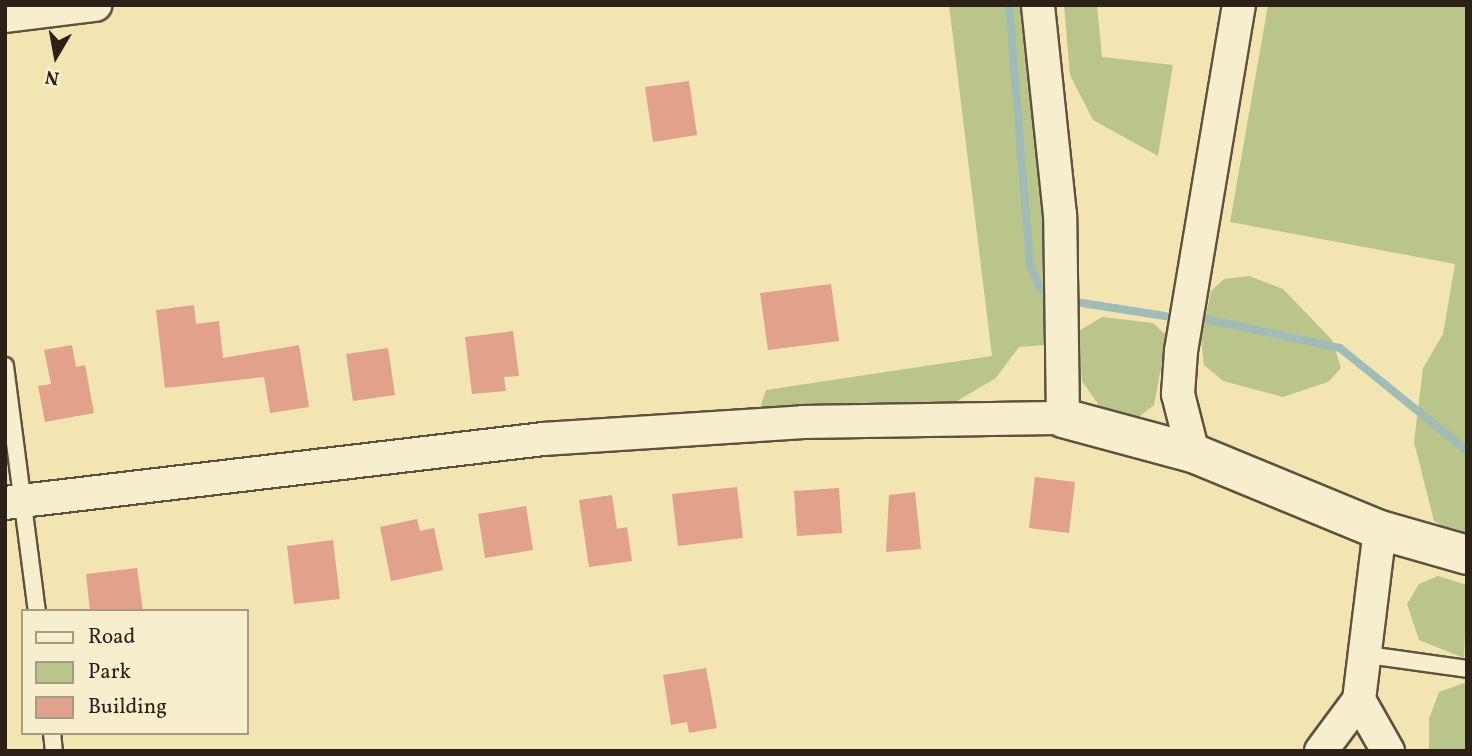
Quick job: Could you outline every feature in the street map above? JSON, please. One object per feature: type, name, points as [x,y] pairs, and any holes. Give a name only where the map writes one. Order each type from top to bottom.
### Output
[{"type":"street","points":[[5,16],[94,5]]},
{"type":"street","points":[[1038,5],[1060,215],[1063,418]]},
{"type":"street","points":[[1193,453],[1178,394],[1181,351],[1240,5]]},
{"type":"street","points":[[15,502],[542,439],[803,422],[1063,418],[1193,453],[1380,530],[1467,555]]},
{"type":"street","points":[[1321,751],[1359,700],[1368,655],[1380,530]]},
{"type":"street","points":[[1359,700],[1388,751]]},
{"type":"lane","points":[[5,366],[15,502],[37,609]]},
{"type":"lane","points":[[1368,655],[1467,668]]},
{"type":"green space","points":[[949,5],[1031,5],[1053,336],[1045,345],[1019,347],[996,378],[940,411],[771,416],[761,405],[766,390],[992,356]]},
{"type":"green space","points":[[1064,5],[1097,5],[1102,57],[1173,65],[1158,156],[1093,120],[1070,75]]},
{"type":"green space","points":[[1268,5],[1467,5],[1467,541],[1434,521],[1414,442],[1423,368],[1443,334],[1455,264],[1230,222]]},
{"type":"green space","points":[[1249,276],[1283,289],[1332,340],[1341,368],[1328,382],[1283,397],[1223,381],[1204,365],[1201,339],[1211,291],[1224,279]]},
{"type":"green space","points":[[1102,317],[1153,323],[1167,336],[1154,405],[1135,420],[1102,410],[1082,381],[1079,331]]},
{"type":"green space","points":[[1438,576],[1467,585],[1464,658],[1419,640],[1407,604],[1419,584]]},
{"type":"green space","points":[[1467,682],[1467,751],[1429,751],[1429,719],[1439,692]]},
{"type":"building","points":[[689,81],[697,135],[653,142],[645,87]]},
{"type":"building","points":[[831,284],[839,341],[768,350],[760,293]]},
{"type":"building","points":[[194,305],[196,324],[219,321],[223,358],[299,345],[309,407],[270,413],[264,377],[165,388],[156,310]]},
{"type":"building","points":[[513,331],[519,376],[504,377],[506,391],[472,394],[465,337]]},
{"type":"building","points":[[72,345],[76,367],[85,365],[94,413],[45,422],[38,386],[51,384],[44,350]]},
{"type":"building","points":[[388,348],[395,395],[353,401],[346,354]]},
{"type":"building","points":[[1035,477],[1075,482],[1069,533],[1029,528]]},
{"type":"building","points":[[737,487],[743,538],[678,546],[672,494]]},
{"type":"building","points":[[839,488],[842,533],[797,536],[794,491]]},
{"type":"building","points":[[915,492],[921,549],[886,552],[889,495]]},
{"type":"building","points":[[612,495],[617,529],[627,527],[632,561],[589,567],[579,500]]},
{"type":"building","points":[[526,506],[533,550],[485,558],[478,514]]},
{"type":"building","points":[[417,519],[420,531],[434,528],[443,570],[391,581],[380,527]]},
{"type":"building","points":[[333,540],[340,599],[294,604],[287,546]]},
{"type":"building","points":[[137,568],[143,609],[90,609],[86,574]]},
{"type":"building","points":[[706,668],[717,728],[689,733],[687,722],[671,725],[663,675]]},
{"type":"waterway","points":[[1009,5],[1030,264],[1040,289]]},
{"type":"waterway","points":[[1082,303],[1165,316]]},
{"type":"waterway","points":[[1200,318],[1340,348],[1467,451]]}]
